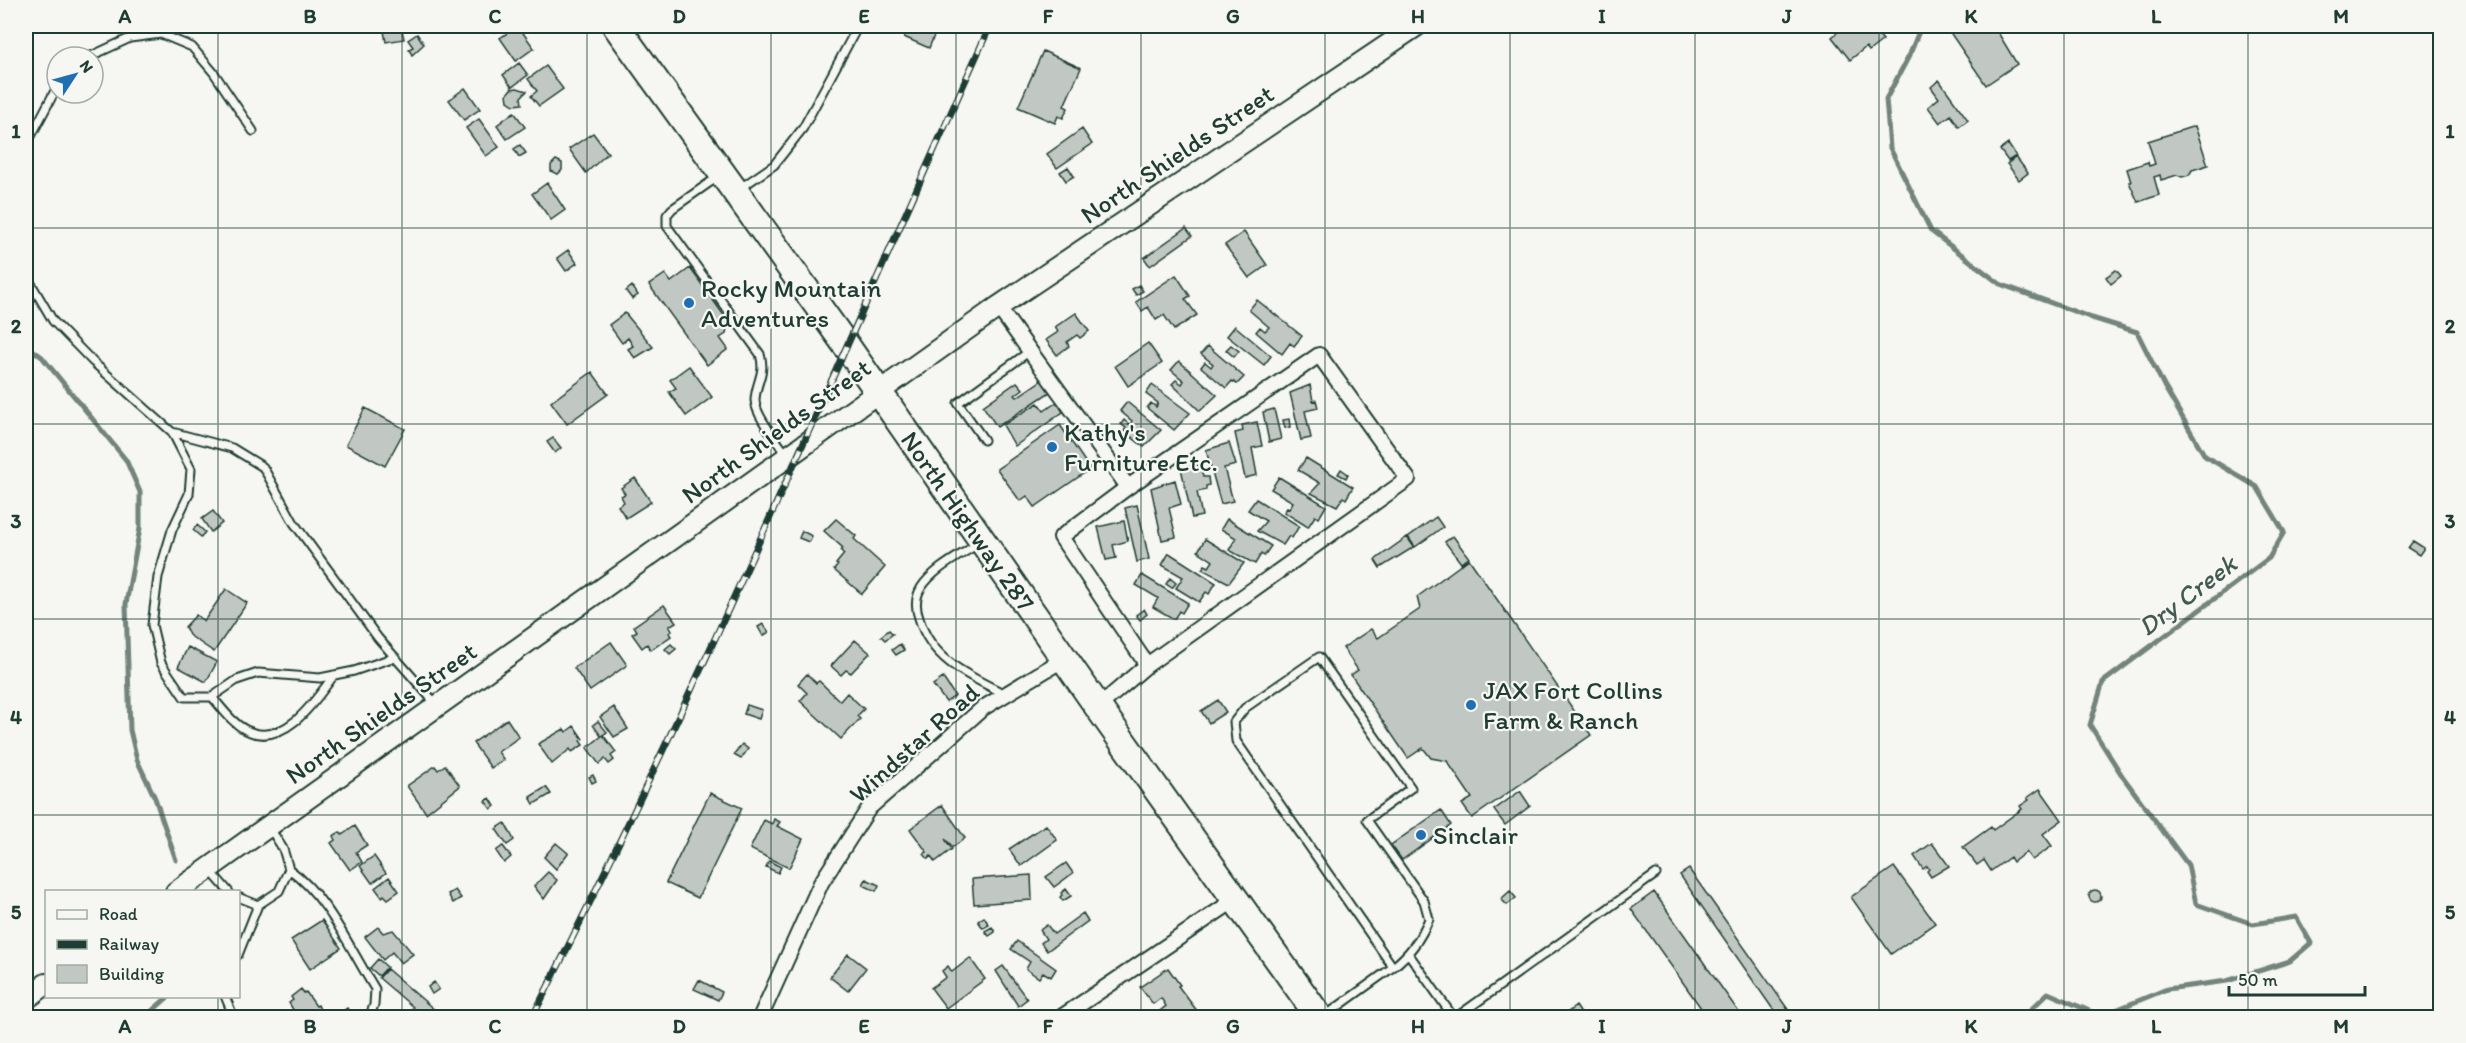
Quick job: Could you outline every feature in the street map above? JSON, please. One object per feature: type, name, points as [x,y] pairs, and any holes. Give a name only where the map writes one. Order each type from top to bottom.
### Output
[{"type":"highway","name":"North Highway 287","points":[[616,26],[877,391],[1098,707],[1321,1017]]},
{"type":"main road","name":"North Shields Street","points":[[177,890],[877,391],[1416,26]]},
{"type":"main road","points":[[26,999],[45,985]]},
{"type":"street","points":[[998,307],[1128,487]]},
{"type":"street","points":[[1098,707],[1147,665],[1408,479],[1318,355],[1128,487],[1061,537],[1147,665]]},
{"type":"street","name":"Windstar Road","points":[[760,1017],[821,883],[869,808],[983,708],[1064,659]]},
{"type":"street","points":[[1060,1017],[1236,899]]},
{"type":"lane","points":[[787,457],[755,403],[757,387],[762,376],[763,365],[760,354],[667,226],[667,215],[672,209],[774,165],[803,128],[858,26]]},
{"type":"lane","points":[[105,50],[130,38],[161,34],[192,47],[214,73],[254,131]]},
{"type":"lane","points":[[26,153],[28,140],[47,105]]},
{"type":"lane","points":[[26,275],[53,321],[93,362],[172,432],[191,469],[189,494],[172,530],[158,577],[152,625],[160,663],[184,697],[212,697],[237,680],[258,673],[320,678],[354,671],[395,657]]},
{"type":"lane","points":[[984,440],[958,403],[1030,351]]},
{"type":"lane","points":[[172,432],[232,448],[263,467],[294,523],[395,657],[437,706]]},
{"type":"lane","points":[[982,541],[935,572],[922,586],[916,598],[916,611],[922,631],[939,655],[960,671],[1005,694]]},
{"type":"lane","points":[[1321,1017],[1393,967],[1420,939],[1429,919],[1424,901],[1367,820],[1411,788],[1319,657],[1245,708],[1234,722],[1236,741],[1393,967]]},
{"type":"lane","points":[[212,697],[229,717],[246,730],[267,735],[291,725],[308,709],[334,675]]},
{"type":"lane","points":[[268,826],[283,849],[289,869],[305,881],[320,898],[375,988],[374,1005],[369,1017]]},
{"type":"lane","points":[[209,868],[228,890]]},
{"type":"lane","points":[[240,950],[258,905],[279,891],[289,869]]},
{"type":"lane","points":[[1408,953],[1455,1017],[1656,874]]},
{"type":"lane","points":[[240,898],[258,905]]},
{"type":"lane","points":[[225,998],[228,1013],[234,1017]]},
{"type":"building","points":[[383,26],[401,26],[404,39],[386,42]]},
{"type":"building","points":[[491,26],[504,26],[495,32]]},
{"type":"building","points":[[518,26],[534,48],[516,61],[500,38]]},
{"type":"building","points":[[909,26],[938,26],[929,48],[904,37]]},
{"type":"building","points":[[1845,26],[1871,26],[1883,40],[1869,51],[1866,47],[1850,60],[1832,37]]},
{"type":"building","points":[[1950,26],[1994,26],[2017,64],[1986,85],[1947,28]]},
{"type":"building","points":[[417,34],[424,44],[412,55],[409,49],[413,47],[408,40]]},
{"type":"building","points":[[1043,51],[1081,68],[1064,106],[1068,108],[1063,118],[1058,116],[1055,123],[1018,107]]},
{"type":"building","points":[[519,63],[528,75],[512,87],[503,75]]},
{"type":"building","points":[[546,66],[563,89],[539,106],[531,96],[537,91],[528,79]]},
{"type":"building","points":[[1939,80],[1968,120],[1959,127],[1951,115],[1940,123],[1928,107],[1939,98],[1931,87]]},
{"type":"building","points":[[465,88],[480,109],[464,120],[449,100]]},
{"type":"building","points":[[511,89],[527,91],[521,97],[522,104],[514,105],[508,101],[507,94]]},
{"type":"building","points":[[514,112],[525,127],[507,139],[497,125]]},
{"type":"building","points":[[479,119],[499,147],[486,156],[466,128]]},
{"type":"building","points":[[2195,126],[2208,165],[2192,170],[2189,175],[2182,177],[2177,175],[2161,180],[2160,175],[2154,177],[2159,195],[2138,202],[2129,182],[2131,182],[2127,169],[2148,162],[2149,166],[2155,164],[2148,141]]},
{"type":"building","points":[[1082,129],[1092,144],[1057,168],[1047,154]]},
{"type":"building","points":[[593,133],[608,153],[586,173],[569,149]]},
{"type":"building","points":[[2008,144],[2016,156],[2008,161],[2000,150]]},
{"type":"building","points":[[520,145],[526,153],[519,157],[514,149]]},
{"type":"building","points":[[2016,157],[2028,173],[2019,180],[2007,164]]},
{"type":"building","points":[[556,160],[562,163],[562,170],[558,174],[551,171],[551,165]]},
{"type":"building","points":[[1068,167],[1074,176],[1066,181],[1060,172]]},
{"type":"building","points":[[547,183],[565,210],[551,220],[532,194]]},
{"type":"building","points":[[1186,228],[1192,236],[1150,266],[1144,258]]},
{"type":"building","points":[[1244,232],[1267,265],[1249,278],[1225,245]]},
{"type":"building","points":[[568,250],[577,263],[566,271],[557,258]]},
{"type":"building","name":"Rocky Mountain Adventures","points":[[690,268],[728,321],[726,334],[720,338],[728,349],[707,365],[649,285],[665,274],[671,282]]},
{"type":"building","points":[[2116,270],[2121,276],[2111,284],[2106,277]]},
{"type":"building","points":[[1176,275],[1190,296],[1185,299],[1197,315],[1174,330],[1164,315],[1156,320],[1148,307],[1142,311],[1136,302]]},
{"type":"building","points":[[1139,285],[1143,291],[1136,295],[1132,289]]},
{"type":"building","points":[[632,286],[638,295],[632,299],[626,291]]},
{"type":"building","points":[[1257,300],[1302,336],[1294,346],[1290,343],[1282,354],[1256,332],[1260,327],[1265,331],[1269,327],[1249,310]]},
{"type":"building","points":[[625,313],[653,347],[635,358],[628,349],[633,346],[628,338],[622,343],[609,325]]},
{"type":"building","points":[[1076,313],[1089,331],[1080,338],[1077,335],[1067,342],[1069,346],[1057,355],[1046,340],[1058,332],[1055,327]]},
{"type":"building","points":[[1235,326],[1271,356],[1264,365],[1227,336]]},
{"type":"building","points":[[1148,343],[1162,363],[1128,386],[1115,366]]},
{"type":"building","points":[[1231,345],[1239,351],[1234,357],[1226,350]]},
{"type":"building","points":[[1208,346],[1244,377],[1237,384],[1232,381],[1226,388],[1201,367],[1205,362],[1211,367],[1213,364],[1201,354]]},
{"type":"building","points":[[1179,361],[1217,395],[1200,411],[1172,384],[1176,380],[1182,384],[1184,381],[1171,370]]},
{"type":"building","points":[[689,366],[712,397],[686,416],[669,392],[676,388],[670,380]]},
{"type":"building","points":[[592,372],[608,394],[567,424],[551,402]]},
{"type":"building","points":[[1042,380],[1050,392],[997,427],[983,406],[1017,382],[1023,389],[1015,395],[1017,397]]},
{"type":"building","points":[[1152,385],[1190,413],[1174,430],[1147,408],[1151,403],[1156,407],[1158,403],[1146,394]]},
{"type":"building","points":[[1310,385],[1313,401],[1316,400],[1318,408],[1305,411],[1311,438],[1301,440],[1290,393]]},
{"type":"building","points":[[1057,402],[1063,412],[1015,446],[1003,425],[1038,403],[1044,411]]},
{"type":"building","points":[[1127,402],[1161,430],[1144,447],[1124,431],[1126,428],[1121,424],[1124,420],[1130,425],[1132,421],[1120,411]]},
{"type":"building","points":[[365,408],[405,429],[385,466],[346,445]]},
{"type":"building","points":[[1274,409],[1281,439],[1269,442],[1263,412]]},
{"type":"building","points":[[1289,419],[1290,427],[1285,428],[1283,420]]},
{"type":"building","points":[[1257,422],[1262,446],[1252,448],[1257,475],[1245,478],[1235,433],[1243,431],[1242,425]]},
{"type":"building","name":"Kathy's Furniture Etc.","points":[[1060,425],[1090,469],[1035,507],[1027,496],[1020,501],[997,469]]},
{"type":"building","points":[[553,438],[561,448],[555,453],[547,442]]},
{"type":"building","points":[[1229,443],[1236,465],[1224,468],[1233,501],[1221,504],[1206,450]]},
{"type":"building","points":[[1306,458],[1353,487],[1346,499],[1343,497],[1337,506],[1311,493],[1320,483],[1298,470]]},
{"type":"building","points":[[1200,465],[1203,477],[1208,477],[1209,485],[1206,486],[1206,490],[1197,492],[1202,516],[1192,518],[1181,468]]},
{"type":"building","points":[[1341,469],[1348,474],[1346,478],[1338,474]]},
{"type":"building","points":[[1279,477],[1326,506],[1319,518],[1315,516],[1308,527],[1284,512],[1293,502],[1271,489]]},
{"type":"building","points":[[635,478],[651,502],[626,518],[618,506],[624,502],[621,496],[625,494],[621,488]]},
{"type":"building","points":[[1175,480],[1181,504],[1169,508],[1176,537],[1162,540],[1151,488]]},
{"type":"building","points":[[1256,499],[1299,526],[1292,538],[1289,536],[1283,545],[1257,531],[1266,521],[1248,510]]},
{"type":"building","points":[[1137,505],[1149,559],[1137,562],[1125,508]]},
{"type":"building","points":[[213,511],[222,523],[211,532],[202,519]]},
{"type":"building","points":[[1436,517],[1443,527],[1415,547],[1408,537]]},
{"type":"building","points":[[836,519],[856,536],[854,539],[885,567],[862,594],[834,570],[844,554],[841,551],[843,548],[824,531]]},
{"type":"building","points":[[1227,519],[1271,546],[1264,556],[1261,554],[1255,564],[1229,550],[1236,538],[1221,529]]},
{"type":"building","points":[[1124,521],[1128,541],[1113,545],[1116,558],[1106,560],[1098,527]]},
{"type":"building","points":[[197,525],[205,532],[201,537],[193,530]]},
{"type":"building","points":[[802,531],[812,536],[809,542],[799,538]]},
{"type":"building","points":[[1453,536],[1469,558],[1461,563],[1445,542]]},
{"type":"building","points":[[1407,537],[1414,547],[1380,568],[1375,560]]},
{"type":"building","points":[[1205,539],[1244,563],[1229,583],[1202,569],[1205,565],[1209,567],[1213,561],[1198,551]]},
{"type":"building","points":[[2413,541],[2424,548],[2419,555],[2408,548]]},
{"type":"building","points":[[1169,553],[1216,583],[1209,594],[1206,592],[1199,602],[1176,588],[1183,577],[1162,565]]},
{"type":"building","name":"JAX Fort Collins Farm & Ranch","points":[[1469,559],[1591,735],[1472,818],[1462,804],[1472,798],[1447,761],[1431,758],[1423,748],[1408,758],[1351,675],[1358,670],[1343,648],[1371,629],[1378,638],[1420,609],[1417,597]]},
{"type":"building","points":[[1142,575],[1188,603],[1182,613],[1179,611],[1174,619],[1153,607],[1158,598],[1136,585]]},
{"type":"building","points":[[1170,578],[1176,583],[1172,588],[1166,584]]},
{"type":"building","points":[[226,589],[247,603],[214,652],[189,635],[185,627],[196,615],[204,621]]},
{"type":"building","points":[[664,605],[676,622],[669,626],[672,631],[669,633],[671,636],[651,650],[647,644],[642,648],[632,634],[637,631],[634,626]]},
{"type":"building","points":[[1144,609],[1147,614],[1140,620],[1136,615]]},
{"type":"building","points":[[763,624],[769,632],[763,636],[758,627]]},
{"type":"building","points":[[889,630],[893,634],[885,640],[881,636]]},
{"type":"building","points":[[855,640],[870,653],[851,673],[846,670],[841,675],[831,666]]},
{"type":"building","points":[[611,642],[627,665],[590,691],[574,668]]},
{"type":"building","points":[[671,644],[676,649],[670,654],[665,649]]},
{"type":"building","points":[[900,644],[904,650],[896,655],[892,650]]},
{"type":"building","points":[[188,647],[217,662],[206,682],[178,667]]},
{"type":"building","points":[[807,674],[816,683],[819,681],[840,701],[847,693],[864,709],[857,716],[860,719],[841,739],[800,701],[807,693],[798,684]]},
{"type":"building","points":[[943,678],[955,696],[946,702],[933,685]]},
{"type":"building","points":[[1218,700],[1226,712],[1209,723],[1201,711]]},
{"type":"building","points":[[747,705],[762,710],[759,719],[744,714]]},
{"type":"building","points":[[614,707],[628,729],[614,737],[600,717]]},
{"type":"building","points":[[507,719],[519,737],[498,752],[504,760],[491,768],[473,743]]},
{"type":"building","points":[[598,721],[607,732],[601,736],[593,725]]},
{"type":"building","points":[[574,726],[583,739],[580,741],[583,745],[572,752],[570,749],[552,764],[538,744]]},
{"type":"building","points":[[603,735],[616,752],[611,756],[614,760],[609,764],[605,759],[599,764],[587,748]]},
{"type":"building","points":[[742,744],[748,749],[741,759],[734,755]]},
{"type":"building","points":[[445,765],[460,786],[426,813],[407,786],[435,766],[438,770]]},
{"type":"building","points":[[593,775],[596,781],[592,783],[589,777]]},
{"type":"building","points":[[546,787],[551,794],[534,804],[530,797]]},
{"type":"building","points":[[2040,789],[2062,820],[2043,834],[2052,846],[2032,860],[2026,852],[2013,862],[2010,857],[1991,871],[1984,860],[1977,865],[1963,847],[1991,827],[1993,830],[2022,809],[2020,806],[2029,800],[2027,798]]},
{"type":"building","points":[[1520,791],[1530,806],[1505,825],[1494,810]]},
{"type":"building","points":[[710,793],[742,808],[698,898],[666,883]]},
{"type":"building","points":[[490,798],[495,806],[491,809],[485,801]]},
{"type":"building","points":[[942,805],[965,838],[953,847],[945,839],[952,849],[935,862],[931,856],[928,859],[924,854],[927,852],[910,829]]},
{"type":"building","name":"Sinclair","points":[[1441,810],[1451,825],[1402,860],[1391,845]]},
{"type":"building","points":[[774,819],[780,822],[777,826],[803,839],[789,868],[750,849],[764,820],[772,824]]},
{"type":"building","points":[[505,823],[514,840],[507,845],[496,829]]},
{"type":"building","points":[[1046,825],[1057,840],[1021,866],[1009,849]]},
{"type":"building","points":[[355,826],[367,845],[356,852],[362,862],[350,870],[331,843],[335,840],[333,836],[340,832],[342,835]]},
{"type":"building","points":[[556,843],[568,853],[556,869],[544,857]]},
{"type":"building","points":[[1932,843],[1949,866],[1931,877],[1927,866],[1923,869],[1914,856]]},
{"type":"building","points":[[503,846],[511,857],[504,863],[496,851]]},
{"type":"building","points":[[374,856],[386,873],[372,883],[360,866]]},
{"type":"building","points":[[769,861],[781,867],[778,873],[766,867]]},
{"type":"building","points":[[1066,863],[1073,873],[1054,887],[1046,877]]},
{"type":"building","points":[[1894,867],[1935,923],[1891,954],[1851,897]]},
{"type":"building","points":[[1689,869],[1794,1018],[1779,1018],[1680,875]]},
{"type":"building","points":[[548,872],[557,880],[544,899],[534,886]]},
{"type":"building","points":[[1031,875],[1032,900],[974,904],[972,879]]},
{"type":"building","points":[[389,877],[399,891],[388,899],[384,895],[382,897],[375,888]]},
{"type":"building","points":[[866,879],[879,885],[876,891],[863,885]]},
{"type":"building","points":[[1066,889],[1071,896],[1063,901],[1060,897],[1061,893]]},
{"type":"building","points":[[455,890],[461,898],[453,903],[448,894]]},
{"type":"building","points":[[2097,890],[2101,896],[2097,902],[2093,902],[2089,894]]},
{"type":"building","points":[[1510,891],[1516,898],[1507,905],[1501,899]]},
{"type":"building","points":[[1654,892],[1743,1018],[1708,1018],[1631,909]]},
{"type":"building","points":[[1083,913],[1088,921],[1047,951],[1041,943],[1046,939],[1040,930],[1047,925],[1054,934]]},
{"type":"building","points":[[984,917],[989,925],[983,928],[978,921]]},
{"type":"building","points":[[322,920],[341,948],[310,969],[291,940]]},
{"type":"building","points":[[378,927],[383,933],[393,930],[413,954],[401,963],[392,952],[383,960],[365,937]]},
{"type":"building","points":[[992,927],[995,932],[989,936],[985,931]]},
{"type":"building","points":[[1017,941],[1056,969],[1051,977],[1043,972],[1039,978],[1026,969],[1030,962],[1011,949]]},
{"type":"building","points":[[848,954],[866,968],[848,991],[830,977]]},
{"type":"building","points":[[970,958],[985,979],[946,1008],[931,988],[946,977],[942,971],[948,966],[952,972]]},
{"type":"building","points":[[378,959],[387,967],[379,976],[370,968]]},
{"type":"building","points":[[1003,966],[1027,999],[1018,1006],[996,971]]},
{"type":"building","points":[[1168,968],[1180,985],[1178,986],[1201,1016],[1199,1018],[1151,1018],[1166,1006],[1161,998],[1153,1004],[1140,987]]},
{"type":"building","points":[[387,969],[436,1011],[430,1018],[409,1018],[406,1015],[413,1007],[379,978]]},
{"type":"building","points":[[699,980],[722,992],[718,1000],[694,989]]},
{"type":"building","points":[[434,982],[439,989],[432,994],[428,987]]},
{"type":"building","points":[[301,989],[316,1006],[318,1005],[324,1018],[298,1018],[289,1003],[293,1000],[291,997]]},
{"type":"building","points":[[1576,1006],[1584,1018],[1560,1018]]},
{"type":"building","points":[[347,1008],[353,1018],[333,1018]]},
{"type":"waterway","name":"Dry Creek","points":[[1921,26],[1910,54],[1886,99],[1890,148],[1931,231],[2000,284],[2137,332],[2164,386],[2205,456],[2257,487],[2284,532],[2269,558],[2103,682],[2090,725],[2123,777],[2188,865],[2196,904],[2253,924],[2296,917],[2311,943],[2290,961],[2227,981],[2167,989],[2101,1016],[2048,993],[2022,1018]]},
{"type":"waterway","points":[[26,345],[42,357],[126,460],[140,492],[140,528],[126,604],[130,730],[137,760],[155,798],[176,860]]},
{"type":"waterway","points":[[144,1018],[167,998]]},
{"type":"railway","points":[[532,1018],[593,896],[710,649],[990,26]]},
{"type":"place","name":"Rocky Mountain Adventures","points":[[689,303]]},
{"type":"place","name":"Kathy's Furniture Etc.","points":[[1052,447]]},
{"type":"place","name":"JAX Fort Collins Farm & Ranch","points":[[1471,705]]},
{"type":"place","name":"Sinclair","points":[[1421,835]]}]
